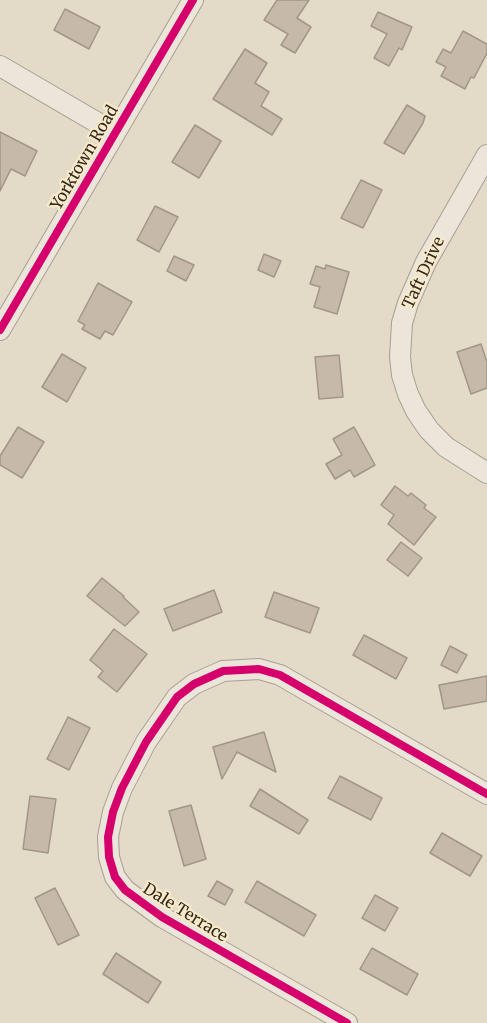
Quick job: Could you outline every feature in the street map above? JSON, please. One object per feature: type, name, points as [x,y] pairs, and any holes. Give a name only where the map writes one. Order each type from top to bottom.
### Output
[{"type":"street","name":"Yorktown Road","points":[[0,330],[193,0]]},
{"type":"street","points":[[0,66],[115,133]]},
{"type":"street","name":"Taft Drive","points":[[487,156],[426,262],[408,303],[402,323],[400,357],[402,375],[408,394],[429,430],[446,447],[487,473]]},
{"type":"street","name":"Dale Terrace","points":[[347,1023],[162,917],[125,890],[116,877],[109,857],[108,837],[113,812],[122,788],[146,742],[177,697],[194,684],[223,671],[259,669],[280,675],[487,794]]},
{"type":"building","points":[[277,0],[309,0],[297,18],[311,27],[295,53],[281,45],[288,34],[264,20]]},
{"type":"building","points":[[65,9],[100,27],[89,49],[54,30]]},
{"type":"building","points":[[378,12],[412,27],[402,50],[399,48],[389,66],[374,58],[387,34],[371,26]]},
{"type":"building","points":[[463,31],[487,44],[487,53],[474,78],[471,77],[465,89],[441,76],[446,67],[436,62],[443,49],[451,53]]},
{"type":"building","points":[[245,49],[267,63],[255,83],[269,92],[261,106],[282,119],[272,135],[213,99]]},
{"type":"building","points":[[407,105],[425,116],[404,154],[384,143]]},
{"type":"building","points":[[195,125],[221,141],[199,178],[172,162]]},
{"type":"building","points":[[0,132],[37,151],[25,176],[11,169],[0,191]]},
{"type":"building","points":[[361,180],[382,190],[363,228],[341,218]]},
{"type":"building","points":[[155,206],[178,217],[159,252],[137,240]]},
{"type":"building","points":[[264,254],[281,261],[274,277],[258,270]]},
{"type":"building","points":[[174,256],[194,265],[186,281],[167,271]]},
{"type":"building","points":[[326,265],[349,272],[337,314],[314,307],[320,287],[310,284],[316,266],[325,269]]},
{"type":"building","points":[[98,283],[132,302],[113,335],[105,331],[100,339],[82,329],[85,325],[78,321]]},
{"type":"building","points":[[481,344],[487,362],[487,388],[471,394],[457,352]]},
{"type":"building","points":[[62,354],[86,368],[67,402],[42,387]]},
{"type":"building","points":[[339,355],[343,397],[319,399],[315,357]]},
{"type":"building","points":[[18,427],[44,442],[22,478],[0,465],[0,456]]},
{"type":"building","points":[[354,427],[375,465],[354,477],[350,470],[335,479],[326,464],[342,455],[333,439]]},
{"type":"building","points":[[395,486],[408,496],[411,493],[426,505],[424,508],[436,517],[414,545],[388,524],[394,515],[381,505]]},
{"type":"building","points":[[401,542],[422,558],[408,576],[387,560]]},
{"type":"building","points":[[102,578],[139,612],[125,626],[87,596]]},
{"type":"building","points":[[214,590],[222,612],[173,631],[164,609]]},
{"type":"building","points":[[274,592],[319,608],[310,633],[265,617]]},
{"type":"building","points":[[114,629],[147,654],[117,692],[98,677],[103,671],[90,660]]},
{"type":"building","points":[[364,635],[407,658],[396,679],[353,655]]},
{"type":"building","points":[[450,646],[467,655],[457,673],[441,665]]},
{"type":"building","points":[[487,676],[487,701],[444,709],[439,685]]},
{"type":"building","points":[[68,717],[90,728],[69,770],[47,759]]},
{"type":"building","points":[[264,732],[276,772],[237,752],[222,779],[213,747]]},
{"type":"building","points":[[340,776],[382,798],[371,820],[328,798]]},
{"type":"building","points":[[260,789],[308,820],[299,834],[250,806]]},
{"type":"building","points":[[30,796],[56,799],[48,853],[23,849]]},
{"type":"building","points":[[191,805],[206,859],[184,866],[169,811]]},
{"type":"building","points":[[442,833],[482,856],[470,876],[430,853]]},
{"type":"building","points":[[217,881],[233,890],[225,905],[208,896]]},
{"type":"building","points":[[257,881],[316,915],[304,936],[245,902]]},
{"type":"building","points":[[55,888],[79,935],[58,945],[35,898]]},
{"type":"building","points":[[375,895],[398,908],[385,931],[362,918]]},
{"type":"building","points":[[372,948],[418,974],[407,995],[360,969]]},
{"type":"building","points":[[116,953],[161,982],[148,1003],[103,974]]},
{"type":"cycle path","points":[[0,330],[193,0]]},
{"type":"cycle path","points":[[347,1023],[162,917],[125,890],[115,877],[109,857],[108,837],[113,812],[122,788],[146,742],[177,697],[194,684],[223,671],[259,669],[280,675],[487,794]]}]
